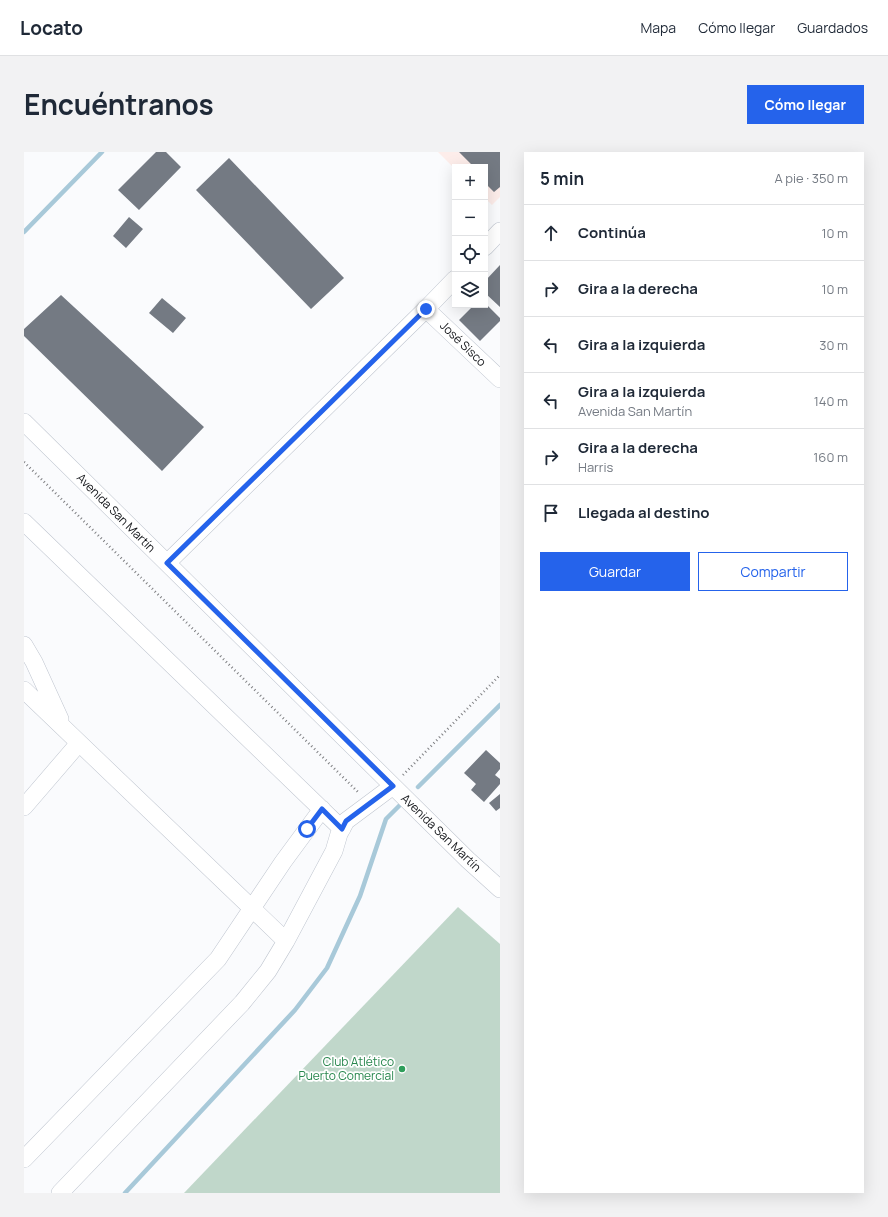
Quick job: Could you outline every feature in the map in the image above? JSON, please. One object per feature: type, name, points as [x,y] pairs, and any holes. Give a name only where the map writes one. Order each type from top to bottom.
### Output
[{"type":"street","points":[[488,244],[500,231]]},
{"type":"street","points":[[167,563],[452,282]]},
{"type":"street","name":"José Sisco","points":[[426,309],[500,379]]},
{"type":"street","name":"Avenida San Martín","points":[[24,422],[468,860],[500,889]]},
{"type":"street","points":[[24,522],[342,829]]},
{"type":"street","points":[[24,645],[34,662],[64,728]]},
{"type":"street","points":[[24,690],[286,941]]},
{"type":"street","points":[[24,806],[79,743]]},
{"type":"street","points":[[60,1193],[242,1003],[268,971],[286,941],[334,851],[339,834],[346,821],[393,786]]},
{"type":"street","points":[[24,1159],[218,959],[282,862],[322,809]]},
{"type":"path","points":[[24,462],[358,792]]},
{"type":"path","points":[[393,786],[500,675]]},
{"type":"shaded area","points":[[438,152],[500,152],[500,197],[492,205],[488,201],[488,164],[452,164],[452,166]]},
{"type":"green space","name":"Club Atlético Puerto Comercial","points":[[458,907],[500,944],[500,1193],[184,1193]]},
{"type":"building","points":[[156,152],[166,152],[181,167],[139,210],[118,190]]},
{"type":"building","points":[[459,152],[500,152],[500,187],[494,192],[488,186],[488,164],[471,164]]},
{"type":"building","points":[[229,158],[344,278],[311,309],[196,190]]},
{"type":"building","points":[[129,217],[143,229],[126,248],[113,236]]},
{"type":"building","points":[[500,265],[500,307],[488,296],[488,278]]},
{"type":"building","points":[[61,295],[204,427],[162,471],[24,336],[24,329]]},
{"type":"building","points":[[162,298],[186,318],[173,333],[149,313]]},
{"type":"building","points":[[488,306],[500,318],[500,321],[480,341],[459,320],[471,308],[488,308]]},
{"type":"building","points":[[486,750],[500,763],[500,769],[495,775],[500,779],[500,784],[484,802],[471,790],[476,784],[464,773]]},
{"type":"building","points":[[500,794],[500,808],[496,811],[489,803]]},
{"type":"waterway","points":[[24,232],[102,152]]},
{"type":"waterway","points":[[418,787],[500,705]]},
{"type":"waterway","points":[[125,1193],[295,1010],[327,968],[360,896],[386,819],[399,806]]},
{"type":"place","name":"Club Atlético Puerto Comercial","points":[[402,1069]]},
{"type":"route","points":[[307,829],[322,809],[342,829],[346,821],[393,786],[167,563],[426,309]]}]
